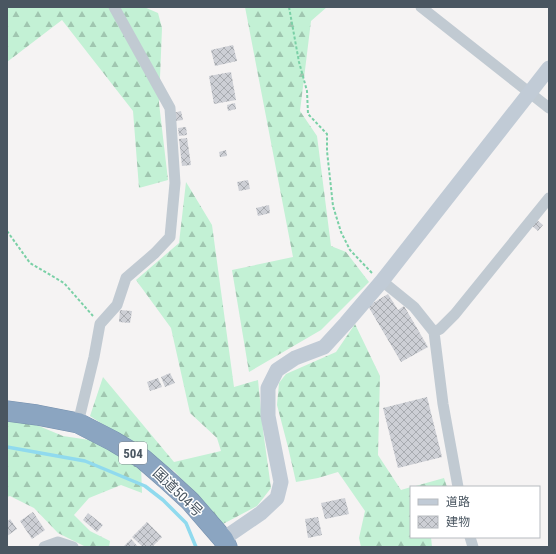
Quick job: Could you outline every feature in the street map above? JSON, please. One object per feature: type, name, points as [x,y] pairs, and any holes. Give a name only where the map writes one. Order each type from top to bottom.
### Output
[{"type":"highway","name":"国道504号","points":[[7,411],[78,422],[144,459],[190,500],[225,543]]},
{"type":"street","points":[[78,422],[94,357],[100,324],[117,305],[126,278],[170,237],[175,183],[170,108],[114,7]]},
{"type":"street","points":[[421,7],[549,108]]},
{"type":"street","points":[[225,543],[277,498],[281,482],[268,416],[268,388],[277,370],[295,358],[324,347],[346,323],[382,281],[549,68]]},
{"type":"street","points":[[434,332],[440,329],[456,314],[549,198]]},
{"type":"street","points":[[382,281],[414,307],[434,332],[443,404],[458,486]]},
{"type":"street","points":[[44,547],[58,542],[73,547]]},
{"type":"path","points":[[289,7],[299,62],[307,91],[308,114],[326,134],[333,206],[350,250],[370,272],[382,281]]},
{"type":"path","points":[[7,231],[30,263],[64,283],[100,324]]},
{"type":"green space","points":[[7,7],[144,7],[158,13],[162,28],[159,103],[168,180],[139,188],[133,111],[62,20],[7,62]]},
{"type":"green space","points":[[245,7],[327,7],[311,21],[300,111],[317,136],[331,246],[346,252],[369,282],[321,330],[249,372],[232,270],[293,257]]},
{"type":"green space","points":[[186,182],[212,225],[234,387],[258,380],[271,488],[257,506],[223,524],[174,471],[90,416],[103,377],[174,462],[221,451],[217,438],[190,413],[171,328],[136,280],[179,243]]},
{"type":"green space","points":[[355,324],[380,376],[378,455],[401,490],[410,487],[410,538],[431,538],[432,547],[361,547],[359,538],[365,511],[338,472],[318,478],[296,482],[277,405],[279,383],[286,374],[336,352]]},
{"type":"green space","points":[[7,419],[34,424],[63,436],[96,441],[141,465],[142,493],[121,485],[89,498],[74,515],[90,531],[110,541],[109,547],[86,547],[58,533],[34,508],[10,496],[7,497]]},
{"type":"green space","points":[[444,478],[447,486],[416,486]]},
{"type":"building","points":[[233,45],[237,61],[215,66],[211,50]]},
{"type":"building","points":[[231,72],[236,100],[214,104],[209,76]]},
{"type":"building","points":[[235,103],[236,109],[228,111],[227,105]]},
{"type":"building","points":[[181,111],[183,120],[175,121],[173,113]]},
{"type":"building","points":[[186,127],[187,135],[179,136],[178,128]]},
{"type":"building","points":[[187,138],[191,165],[182,166],[179,139]]},
{"type":"building","points":[[226,150],[227,156],[220,157],[219,152]]},
{"type":"building","points":[[248,180],[250,189],[239,191],[237,182]]},
{"type":"building","points":[[269,205],[270,213],[258,216],[256,208]]},
{"type":"building","points":[[537,220],[543,225],[538,231],[532,226]]},
{"type":"building","points":[[388,294],[398,310],[404,306],[428,347],[401,362],[368,306]]},
{"type":"building","points":[[120,310],[132,311],[130,323],[119,322]]},
{"type":"building","points":[[170,373],[175,383],[165,387],[161,377]]},
{"type":"building","points":[[158,378],[162,387],[150,391],[147,382]]},
{"type":"building","points":[[427,397],[442,457],[398,468],[383,408]]},
{"type":"building","points":[[345,498],[349,514],[325,519],[321,503]]},
{"type":"building","points":[[33,512],[45,530],[32,539],[20,521]]},
{"type":"building","points":[[88,513],[103,525],[97,532],[83,520]]},
{"type":"building","points":[[318,517],[322,535],[308,538],[305,519]]},
{"type":"building","points":[[10,519],[17,529],[7,536],[7,522]]},
{"type":"building","points":[[147,522],[162,537],[152,547],[143,547],[132,537]]},
{"type":"building","points":[[131,539],[138,547],[123,547]]},
{"type":"waterway","points":[[7,447],[85,461],[145,486],[163,500],[186,523],[196,547]]}]
